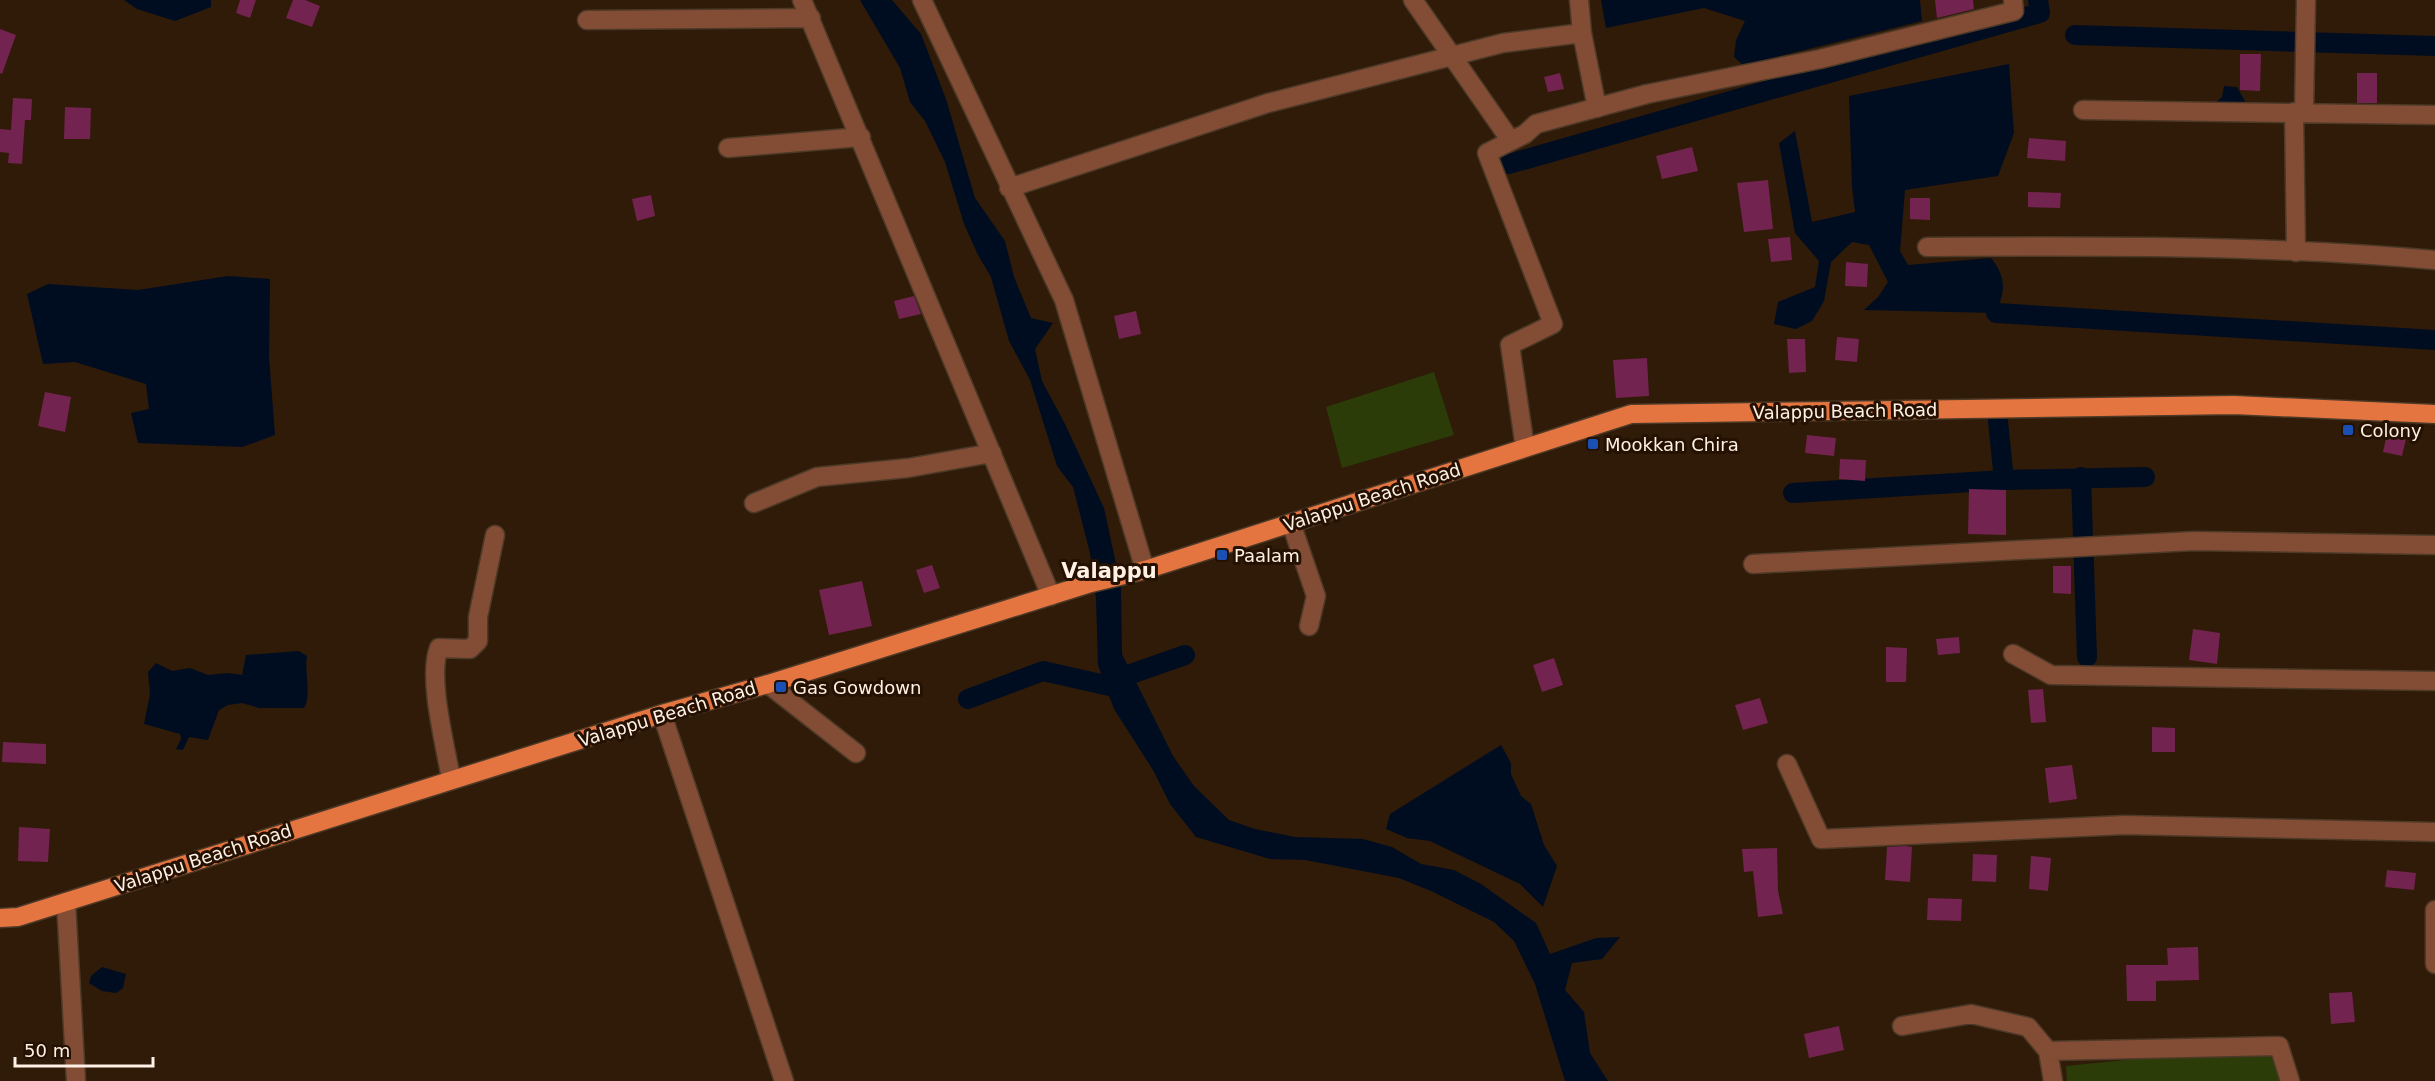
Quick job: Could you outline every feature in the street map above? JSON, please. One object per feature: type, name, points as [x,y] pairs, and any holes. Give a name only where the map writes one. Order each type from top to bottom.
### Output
[{"type":"main road","name":"Valappu Beach Road","points":[[0,918],[18,917],[662,714],[768,684],[1091,583],[1145,570],[1631,414],[2234,405],[2435,414]]},
{"type":"street","points":[[802,0],[812,18],[1051,596]]},
{"type":"street","points":[[922,0],[1064,300],[1145,570]]},
{"type":"street","points":[[1413,0],[1511,141]]},
{"type":"street","points":[[1579,0],[1582,33],[1598,108]]},
{"type":"street","points":[[1525,448],[1510,345],[1553,324],[1487,153],[1511,141],[1536,124],[1647,94],[1820,59],[2014,11],[2013,0]]},
{"type":"street","points":[[2296,252],[2299,112],[2306,44],[2307,0]]},
{"type":"street","points":[[587,20],[812,18]]},
{"type":"street","points":[[1009,188],[1268,103],[1503,43],[1582,33]]},
{"type":"street","points":[[2083,110],[2435,115]]},
{"type":"street","points":[[728,148],[861,137]]},
{"type":"street","points":[[1928,247],[2084,246],[2296,252],[2435,260]]},
{"type":"street","points":[[754,503],[817,477],[908,468],[993,453]]},
{"type":"street","points":[[1291,524],[1316,596],[1309,626]]},
{"type":"street","points":[[451,779],[436,680],[436,655],[439,648],[470,649],[478,641],[478,617],[495,534]]},
{"type":"street","points":[[1753,564],[2194,541],[2435,545]]},
{"type":"street","points":[[2013,654],[2051,675],[2435,681]]},
{"type":"street","points":[[768,684],[856,753]]},
{"type":"street","points":[[662,714],[784,1081]]},
{"type":"street","points":[[1787,764],[1821,839],[2126,825],[2435,832]]},
{"type":"street","points":[[66,902],[76,1081]]},
{"type":"street","points":[[2435,910],[2435,964]]},
{"type":"street","points":[[1902,1026],[1971,1014],[2028,1027],[2048,1051],[2053,1081]]},
{"type":"street","points":[[2048,1051],[2278,1046],[2290,1081]]},
{"type":"green space","points":[[1434,372],[1454,435],[1342,468],[1326,407]]},
{"type":"green space","points":[[2253,1047],[2277,1056],[2282,1081],[2067,1081],[2066,1066]]},
{"type":"water","points":[[124,0],[211,0],[211,7],[175,21],[137,9]]},
{"type":"water","points":[[860,0],[892,0],[921,34],[946,99],[975,198],[1005,241],[1014,277],[1031,318],[1053,323],[1035,349],[1042,381],[1065,424],[1104,508],[1121,587],[1122,654],[1173,756],[1194,786],[1229,820],[1255,829],[1295,837],[1363,839],[1392,847],[1421,864],[1454,870],[1481,884],[1536,923],[1550,954],[1596,938],[1620,937],[1602,959],[1572,963],[1565,990],[1584,1012],[1590,1053],[1608,1081],[1565,1081],[1535,984],[1514,941],[1494,922],[1399,878],[1305,860],[1270,859],[1196,837],[1170,804],[1153,770],[1114,709],[1098,665],[1096,599],[1090,553],[1073,487],[1057,466],[1030,380],[1009,341],[991,277],[964,224],[945,162],[925,121],[910,102],[900,68]]},
{"type":"water","points":[[1601,0],[1920,0],[1922,21],[1743,65],[1734,57],[1736,40],[1745,21],[1704,8],[1606,28]]},
{"type":"water","points":[[2009,64],[2014,133],[1998,176],[1905,190],[1900,251],[1908,265],[1991,258],[2000,272],[2003,285],[1996,313],[1864,310],[1878,297],[1888,282],[1869,245],[1852,242],[1831,262],[1824,301],[1812,321],[1796,329],[1774,324],[1778,302],[1815,287],[1819,261],[1795,233],[1779,143],[1795,131],[1812,222],[1855,212],[1849,96]]},
{"type":"water","points":[[2224,86],[2237,87],[2246,103],[2211,107],[2222,97]]},
{"type":"water","points":[[228,276],[270,279],[269,357],[275,435],[242,447],[138,443],[131,413],[149,409],[146,384],[75,362],[43,364],[27,294],[48,284],[138,290]]},
{"type":"water","points":[[299,651],[307,656],[308,690],[304,708],[259,708],[242,703],[228,705],[219,710],[208,740],[189,737],[183,750],[176,749],[181,739],[180,734],[144,724],[150,694],[148,672],[156,663],[172,671],[190,668],[208,675],[228,673],[242,675],[246,655]]},
{"type":"water","points":[[1501,745],[1511,763],[1511,774],[1521,796],[1531,804],[1544,845],[1557,866],[1543,907],[1520,884],[1430,841],[1407,838],[1386,829],[1390,814]]},
{"type":"water","points":[[102,967],[126,974],[123,988],[116,993],[102,991],[89,983],[91,976]]},
{"type":"building","points":[[240,0],[256,0],[250,18],[236,13]]},
{"type":"building","points":[[293,0],[305,0],[320,6],[312,27],[286,18]]},
{"type":"building","points":[[1935,0],[1973,0],[1974,9],[1937,18]]},
{"type":"building","points":[[0,29],[16,35],[2,74],[0,73]]},
{"type":"building","points":[[2240,54],[2261,54],[2260,91],[2240,90]]},
{"type":"building","points":[[1560,73],[1564,89],[1548,92],[1544,77]]},
{"type":"building","points":[[2357,73],[2377,73],[2377,103],[2357,103]]},
{"type":"building","points":[[13,98],[32,99],[31,120],[25,120],[22,164],[8,163],[9,153],[0,152],[0,129],[11,130]]},
{"type":"building","points":[[65,107],[91,108],[90,139],[64,139]]},
{"type":"building","points":[[2029,138],[2066,141],[2065,161],[2027,158]]},
{"type":"building","points":[[1692,147],[1698,171],[1662,179],[1656,156]]},
{"type":"building","points":[[1768,180],[1773,229],[1744,232],[1737,183]]},
{"type":"building","points":[[2028,192],[2061,193],[2060,208],[2028,207]]},
{"type":"building","points":[[651,195],[655,216],[637,221],[632,199]]},
{"type":"building","points":[[1910,198],[1930,198],[1930,220],[1910,219]]},
{"type":"building","points":[[1790,237],[1792,260],[1771,262],[1768,239]]},
{"type":"building","points":[[1846,262],[1868,264],[1867,287],[1845,286]]},
{"type":"building","points":[[914,296],[921,314],[899,319],[894,301]]},
{"type":"building","points":[[1136,311],[1141,334],[1119,339],[1114,316]]},
{"type":"building","points":[[1837,337],[1859,339],[1857,362],[1835,360]]},
{"type":"building","points":[[1787,339],[1805,339],[1806,372],[1789,373]]},
{"type":"building","points":[[1647,358],[1649,396],[1616,398],[1613,360]]},
{"type":"building","points":[[45,392],[71,397],[65,432],[38,426]]},
{"type":"building","points":[[2387,434],[2406,439],[2402,456],[2383,452]]},
{"type":"building","points":[[1807,435],[1836,438],[1834,456],[1805,453]]},
{"type":"building","points":[[1840,459],[1866,460],[1865,481],[1839,479]]},
{"type":"building","points":[[1969,489],[2006,490],[2006,535],[1968,534]]},
{"type":"building","points":[[932,565],[940,588],[924,593],[916,570]]},
{"type":"building","points":[[2053,566],[2071,566],[2071,594],[2053,593]]},
{"type":"building","points":[[862,581],[872,626],[829,635],[819,590]]},
{"type":"building","points":[[2193,629],[2220,633],[2217,664],[2189,660]]},
{"type":"building","points":[[1959,637],[1960,653],[1938,655],[1936,639]]},
{"type":"building","points":[[1886,647],[1907,648],[1906,682],[1886,682]]},
{"type":"building","points":[[1554,658],[1563,685],[1542,692],[1533,665]]},
{"type":"building","points":[[2043,689],[2046,722],[2031,723],[2028,690]]},
{"type":"building","points":[[1760,698],[1768,723],[1743,730],[1735,705]]},
{"type":"building","points":[[2152,727],[2175,728],[2175,752],[2152,752]]},
{"type":"building","points":[[3,742],[46,744],[46,764],[2,762]]},
{"type":"building","points":[[2072,765],[2077,799],[2049,803],[2045,768]]},
{"type":"building","points":[[19,827],[50,829],[48,862],[18,861]]},
{"type":"building","points":[[1887,847],[1912,847],[1910,882],[1885,880]]},
{"type":"building","points":[[1777,848],[1778,891],[1783,914],[1758,917],[1753,871],[1744,872],[1742,849]]},
{"type":"building","points":[[1973,854],[1997,855],[1996,882],[1972,881]]},
{"type":"building","points":[[2031,856],[2051,858],[2048,891],[2029,889]]},
{"type":"building","points":[[2387,870],[2416,873],[2414,890],[2385,887]]},
{"type":"building","points":[[1928,898],[1962,899],[1961,921],[1927,920]]},
{"type":"building","points":[[2198,947],[2199,980],[2156,981],[2156,1001],[2127,1001],[2126,965],[2168,965],[2167,948]]},
{"type":"building","points":[[2352,992],[2355,1022],[2331,1024],[2329,993]]},
{"type":"building","points":[[1839,1026],[1844,1050],[1809,1058],[1804,1034]]},
{"type":"waterway","points":[[1509,164],[2040,13],[2038,0]]},
{"type":"waterway","points":[[2075,35],[2435,46]]},
{"type":"waterway","points":[[1996,313],[2435,340]]},
{"type":"waterway","points":[[1793,493],[2004,480],[1998,421]]},
{"type":"waterway","points":[[2081,477],[2087,657]]},
{"type":"waterway","points":[[2004,480],[2145,477]]},
{"type":"waterway","points":[[1111,681],[1185,655]]},
{"type":"waterway","points":[[968,699],[1043,671],[1114,687],[1124,700]]},
{"type":"place","name":"Colony","points":[[2348,430]]},
{"type":"place","name":"Mookkan Chira","points":[[1593,444]]},
{"type":"place","name":"Paalam","points":[[1222,555]]},
{"type":"place","name":"Gas Gowdown","points":[[781,687]]},
{"type":"district","name":"Valappu","points":[[1109,571]]}]
